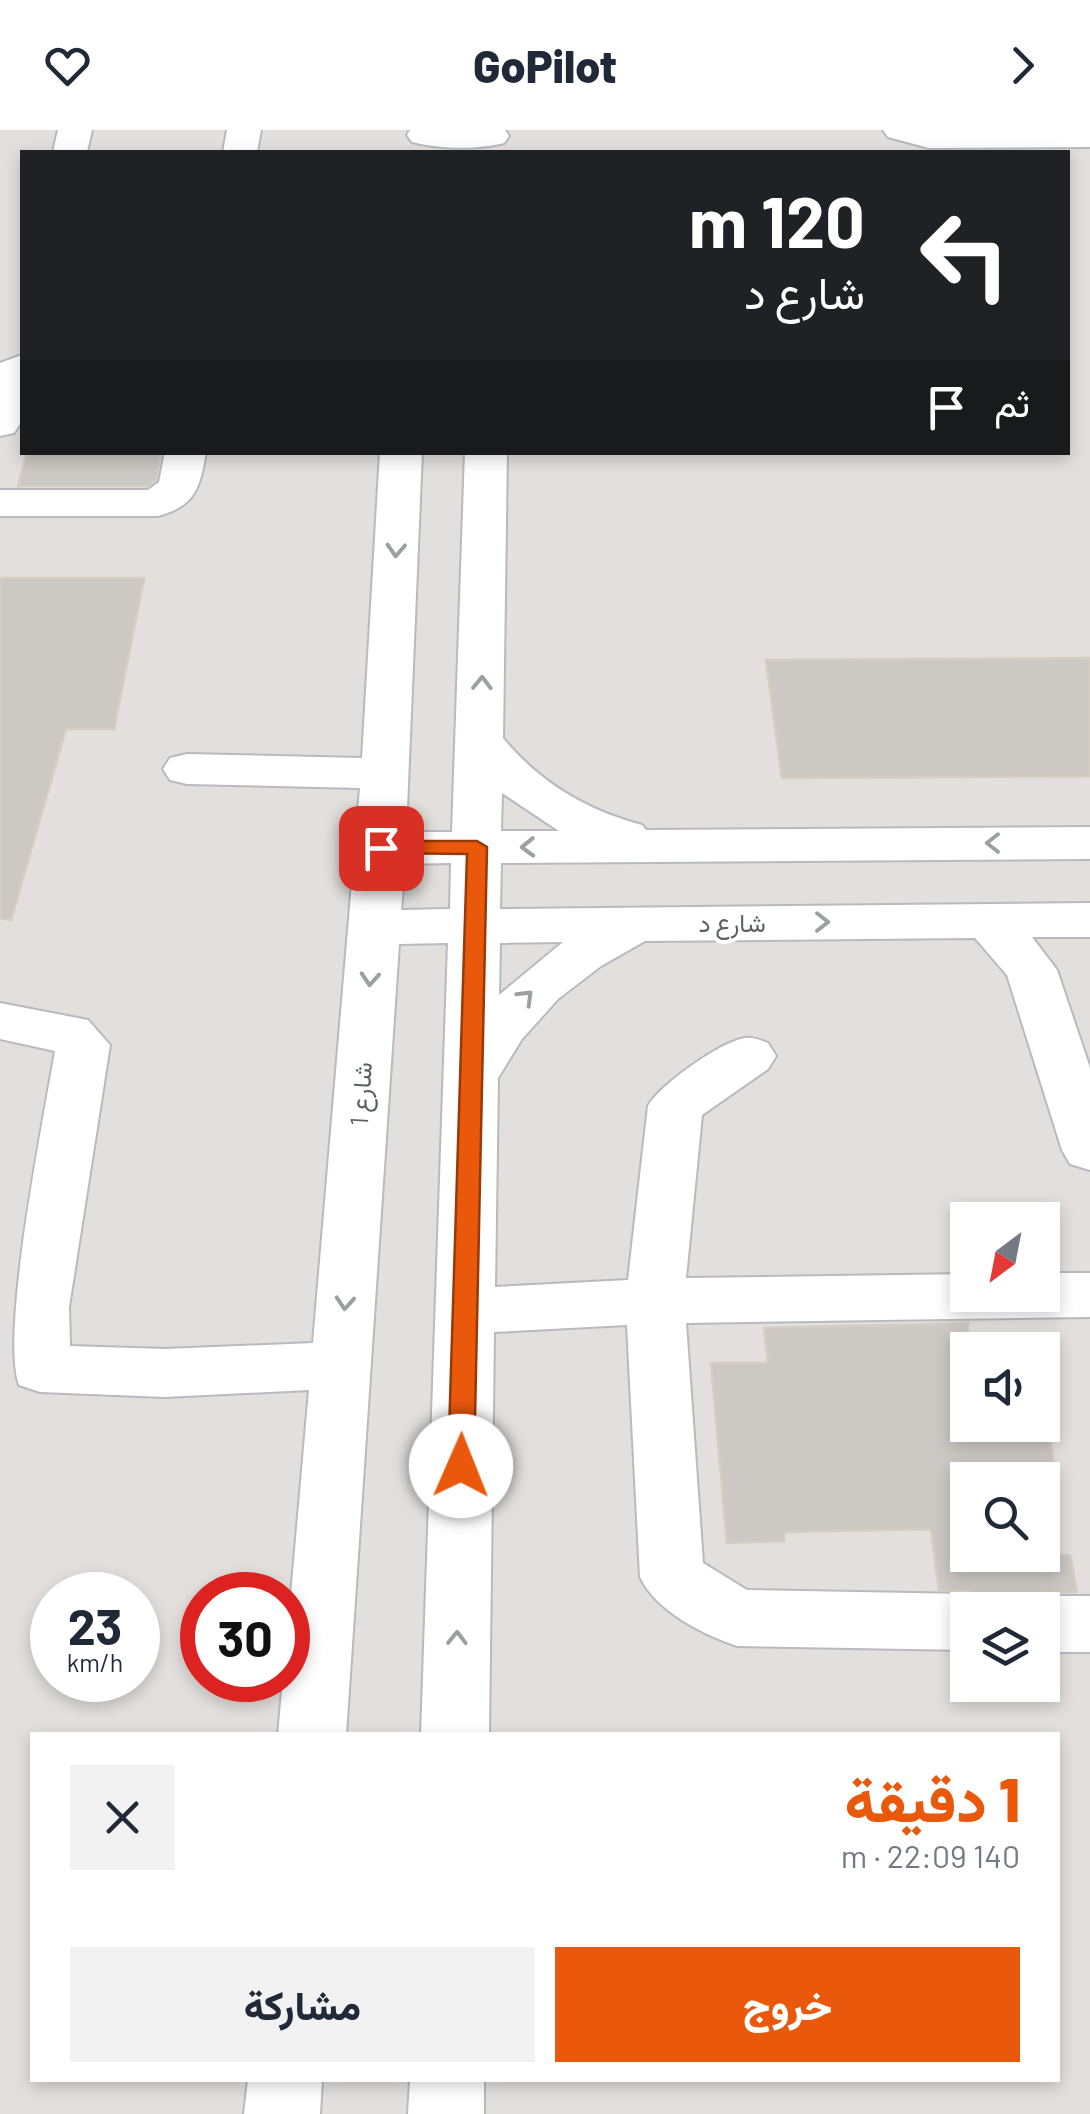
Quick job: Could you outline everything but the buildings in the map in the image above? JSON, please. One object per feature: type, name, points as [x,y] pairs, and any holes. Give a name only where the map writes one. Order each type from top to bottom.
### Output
[{"type":"street","points":[[900,130],[929,138],[1090,137]]},
{"type":"street","points":[[424,139],[492,140]]},
{"type":"street","points":[[0,424],[15,370],[20,368]]},
{"type":"street","points":[[0,504],[158,503],[179,487],[185,455]]},
{"type":"street","name":"شارع 1","points":[[312,1732],[381,848],[400,455]]},
{"type":"street","points":[[455,1732],[486,455]]},
{"type":"street","points":[[481,742],[502,771],[559,811],[618,835],[667,846]]},
{"type":"street","points":[[187,769],[386,774]]},
{"type":"street","points":[[381,848],[1090,843]]},
{"type":"street","name":"شارع د","points":[[374,927],[1090,920]]},
{"type":"street","points":[[990,922],[1031,970],[1090,1150]]},
{"type":"street","points":[[471,1077],[491,1038],[530,992],[594,944],[638,923]]},
{"type":"street","points":[[0,1021],[69,1032],[83,1045],[40,1307],[20,1368],[165,1373],[340,1366]]},
{"type":"street","points":[[749,1056],[675,1106],[655,1301],[672,1576],[737,1618],[950,1622]]},
{"type":"street","points":[[465,1312],[655,1301],[1090,1294]]},
{"type":"street","points":[[1060,1624],[1090,1624]]},
{"type":"street","points":[[282,2114],[285,2082]]},
{"type":"street","points":[[446,2082],[446,2114]]},
{"type":"shaded area","points":[[0,130],[1090,130],[1090,2114],[0,2114]]},
{"type":"route","points":[[381,848],[477,847],[461,1466]]}]
